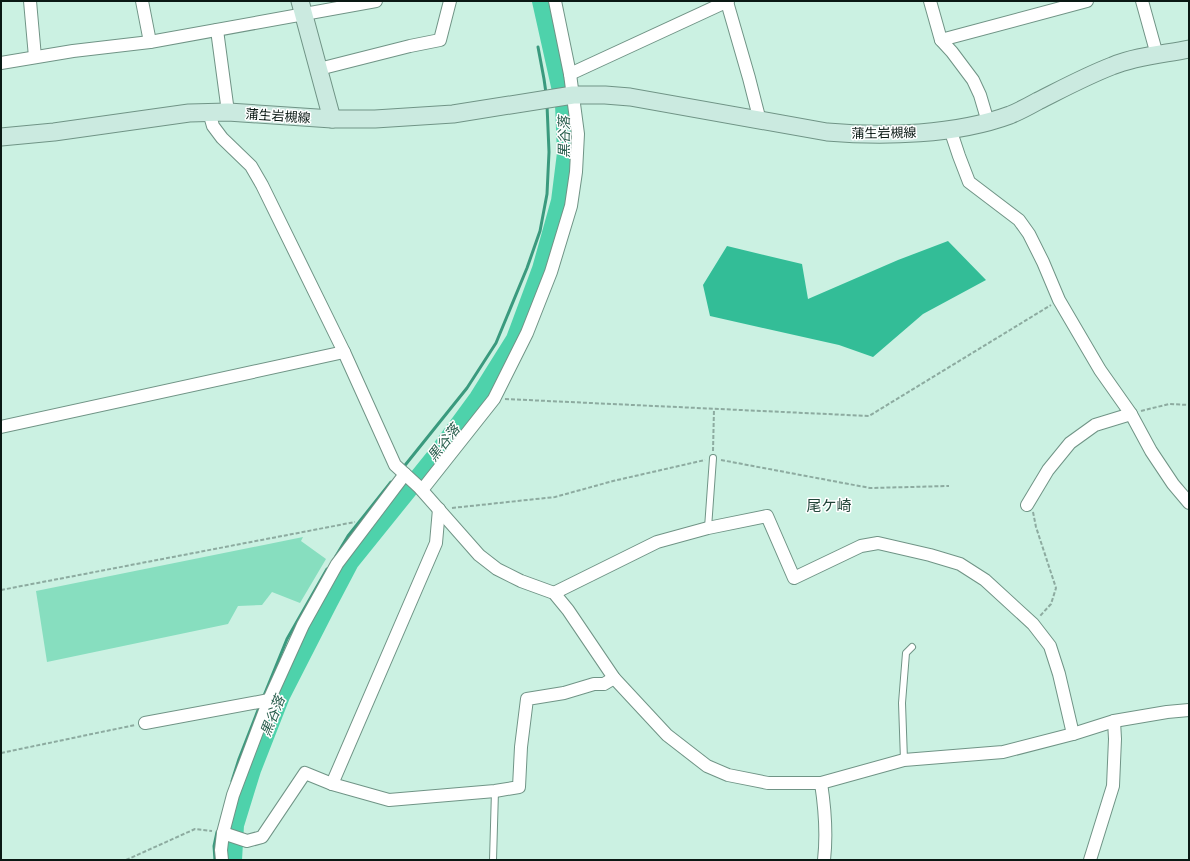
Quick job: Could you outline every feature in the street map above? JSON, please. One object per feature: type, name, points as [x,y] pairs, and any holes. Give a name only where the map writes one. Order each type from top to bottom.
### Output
[{"type":"main road","points":[[302,8],[332,119]]},
{"type":"main road","name":"蒲生岩槻線","points":[[1,137],[54,132],[182,114],[209,112],[332,119],[375,119],[453,114],[565,96],[605,95],[630,97],[827,132],[853,134],[904,133],[950,129],[988,122],[1012,114],[1113,65],[1189,49]]},
{"type":"street","points":[[30,1],[35,57]]},
{"type":"street","points":[[142,1],[150,42]]},
{"type":"street","points":[[1,63],[74,51],[150,42],[217,30],[302,8],[376,1]]},
{"type":"street","points":[[319,69],[440,40],[450,1]]},
{"type":"street","points":[[421,488],[494,399],[527,333],[551,272],[571,206],[576,172],[578,134],[565,96],[570,74],[555,1]]},
{"type":"street","points":[[570,74],[727,1],[760,121]]},
{"type":"street","points":[[930,1],[940,40],[952,52],[973,80],[980,95],[988,122]]},
{"type":"street","points":[[940,40],[1087,1]]},
{"type":"street","points":[[1142,1],[1157,55]]},
{"type":"street","points":[[217,30],[228,112]]},
{"type":"street","points":[[209,112],[213,126],[222,138],[251,166],[258,176],[344,352],[395,465],[421,488],[479,555],[497,570],[521,581],[554,593],[568,610],[614,678],[667,735],[707,766],[728,775],[768,783],[821,783],[904,760],[1003,752],[1073,734],[1114,721],[1167,712],[1189,710]]},
{"type":"street","points":[[950,129],[969,182],[1019,220],[1029,234],[1043,262],[1058,300],[1100,370],[1131,414],[1151,451],[1173,484],[1189,503]]},
{"type":"street","points":[[1,427],[344,352]]},
{"type":"street","points":[[1027,505],[1048,470],[1070,443],[1095,425],[1131,414]]},
{"type":"street","points":[[222,860],[221,850],[223,833],[233,795],[269,700],[303,625],[337,564],[372,518],[407,476]]},
{"type":"street","points":[[332,784],[436,543],[439,509]]},
{"type":"street","points":[[554,593],[657,542],[708,528],[767,516],[794,578],[861,546],[878,543],[930,555],[960,564],[985,580],[1033,624],[1050,646],[1059,674],[1073,734]]},
{"type":"street","points":[[223,833],[247,841],[262,837],[305,773],[332,784],[389,800],[495,791],[519,787],[521,747],[527,699],[564,693],[594,684],[604,684],[614,678]]},
{"type":"street","points":[[145,723],[269,700]]},
{"type":"street","points":[[1090,860],[1113,786],[1115,739],[1114,721]]},
{"type":"street","points":[[821,783],[825,809],[826,840],[824,860]]},
{"type":"lane","points":[[708,528],[712,458]]},
{"type":"lane","points":[[904,760],[902,703],[906,653],[912,647]]},
{"type":"lane","points":[[493,860],[495,791]]},
{"type":"path","points":[[494,399],[869,416],[1058,300]]},
{"type":"path","points":[[1131,414],[1170,404],[1189,405]]},
{"type":"path","points":[[712,458],[714,409]]},
{"type":"path","points":[[439,509],[555,497],[613,480],[712,458],[870,488],[949,486]]},
{"type":"path","points":[[1027,505],[1033,512],[1038,535],[1056,588],[1051,604],[1033,624]]},
{"type":"path","points":[[1,590],[372,518]]},
{"type":"path","points":[[1,753],[145,723]]},
{"type":"path","points":[[126,860],[195,829],[223,833]]},
{"type":"green space","points":[[948,241],[986,280],[923,314],[873,357],[839,345],[710,316],[703,285],[727,246],[802,264],[808,299],[898,260]]},
{"type":"green space","points":[[303,537],[301,541],[326,559],[300,603],[272,592],[262,605],[238,606],[228,624],[47,662],[36,591]]},
{"type":"waterway","name":"黒谷落","points":[[233,860],[235,825],[252,770],[281,696],[328,604],[350,562],[434,458],[478,398],[515,339],[541,269],[560,201],[566,153],[564,104],[541,1]]},
{"type":"waterway","points":[[538,47],[546,93]]},
{"type":"waterway","points":[[402,469],[467,388],[496,343],[527,268],[540,231],[547,194],[549,152],[547,105]]},
{"type":"waterway","points":[[336,556],[348,536],[391,482]]},
{"type":"waterway","points":[[263,698],[287,639],[327,569]]},
{"type":"waterway","points":[[232,781],[260,705]]},
{"type":"waterway","points":[[215,860],[214,846],[217,832]]},
{"type":"district","name":"尾ケ崎","points":[[829,506]]}]
